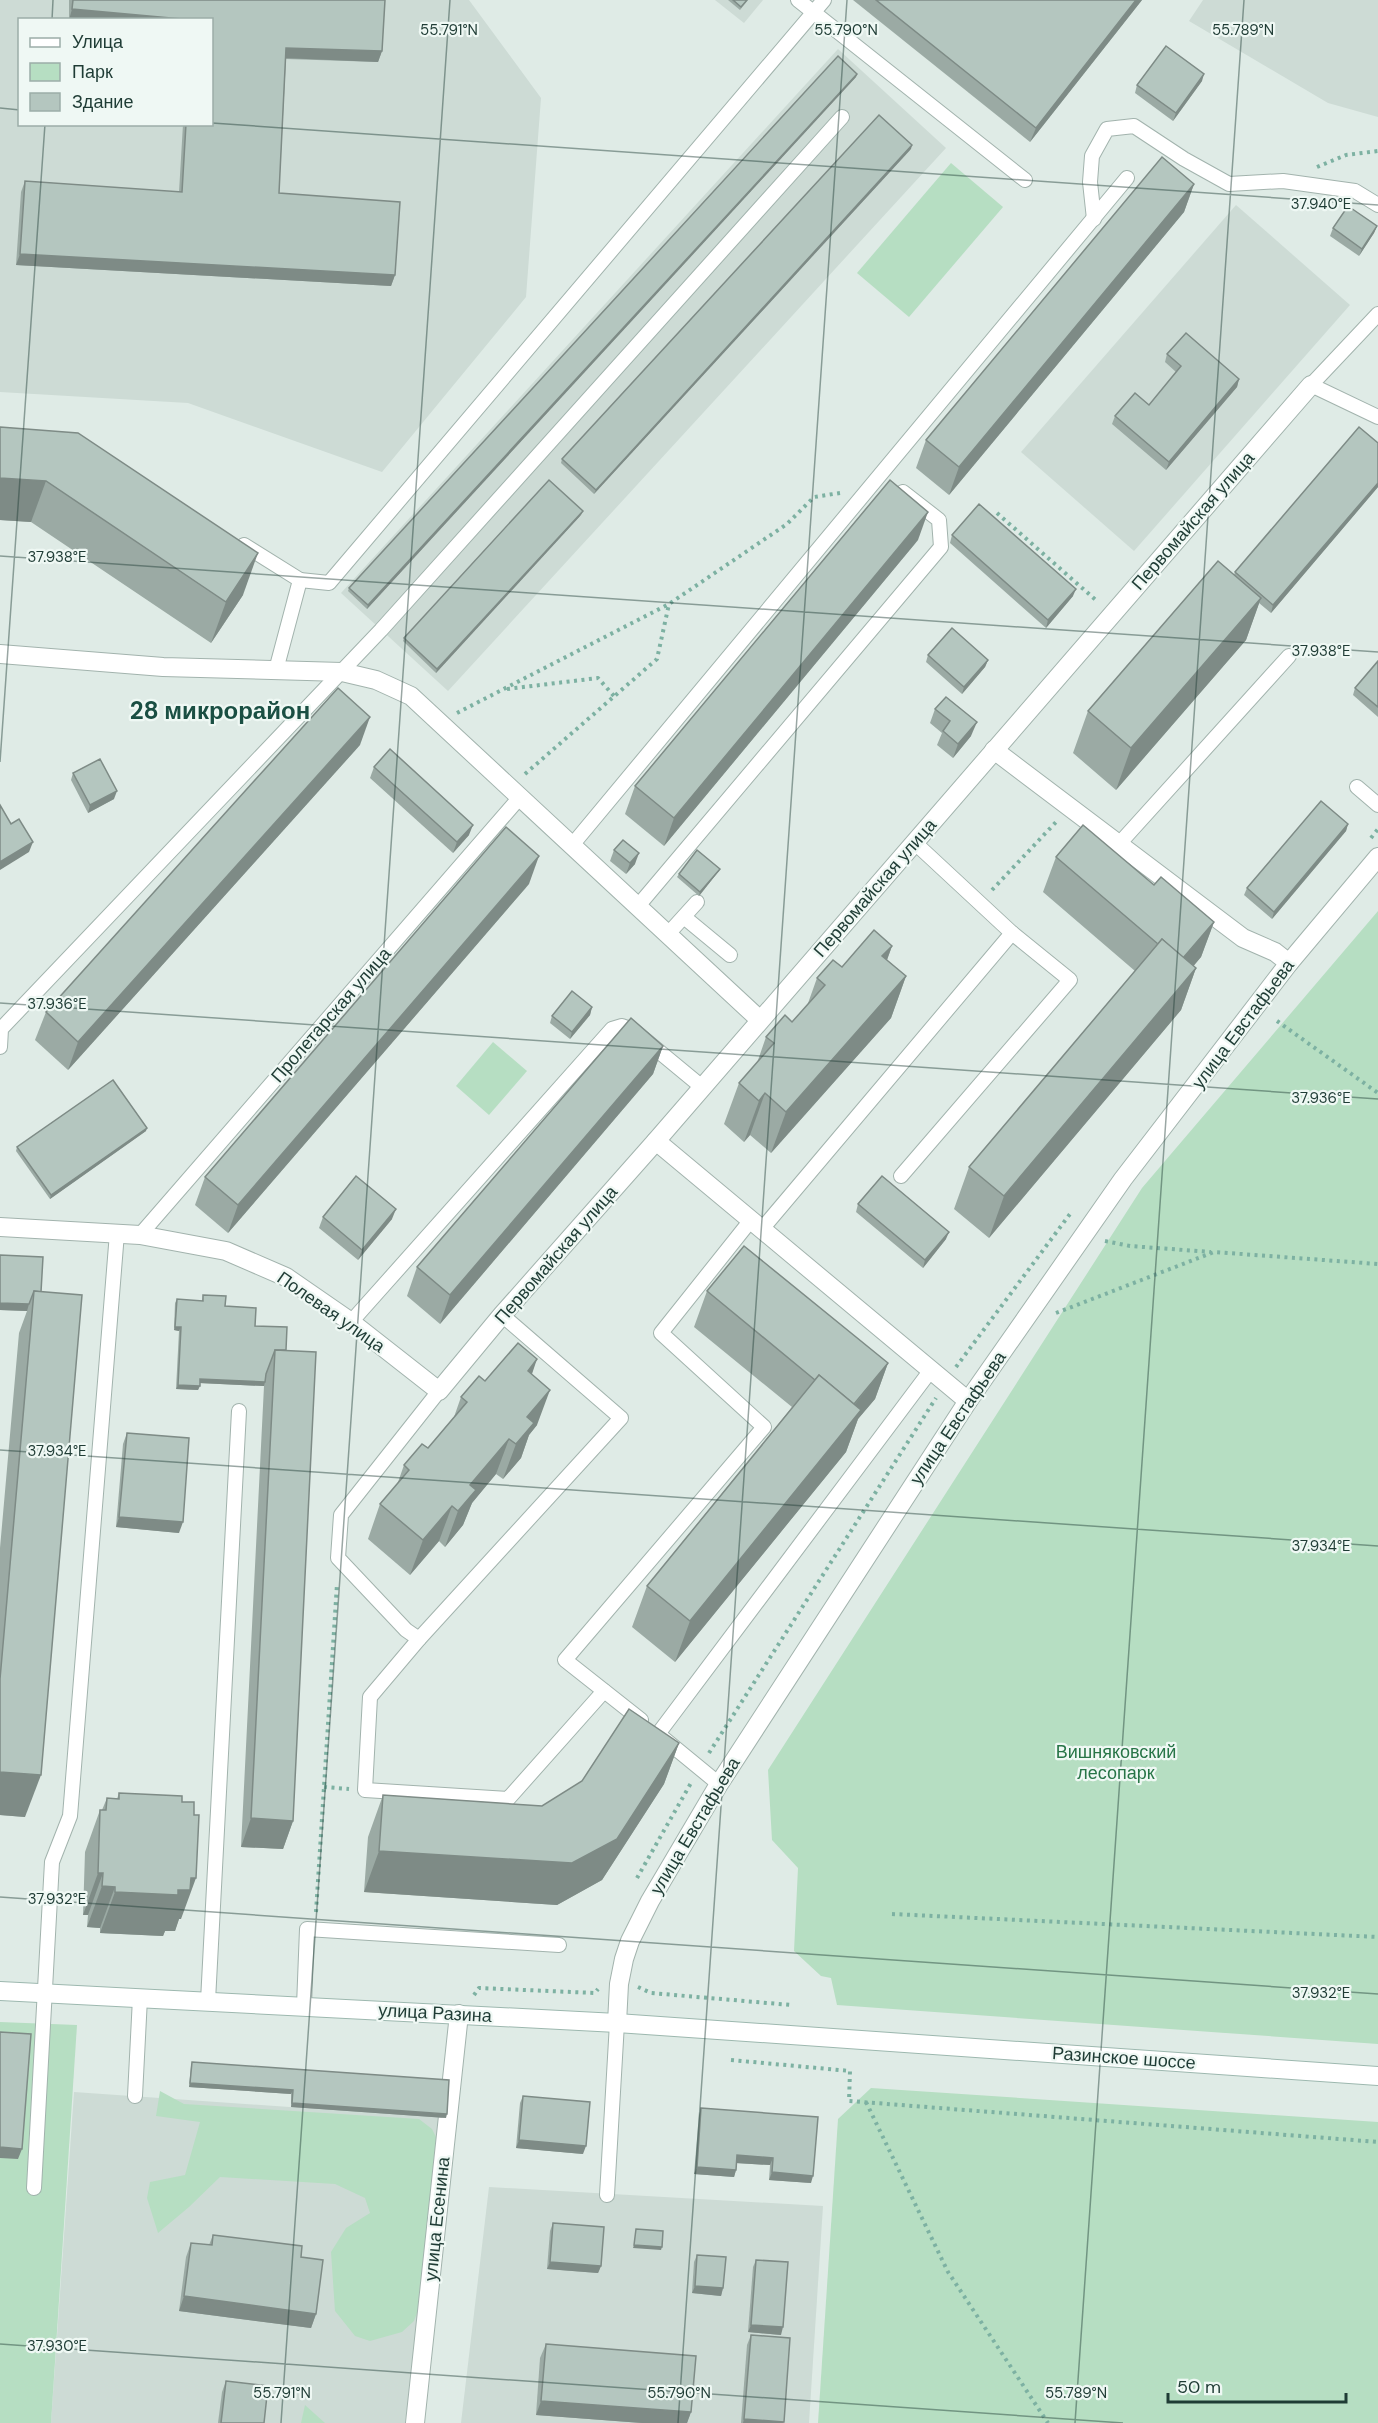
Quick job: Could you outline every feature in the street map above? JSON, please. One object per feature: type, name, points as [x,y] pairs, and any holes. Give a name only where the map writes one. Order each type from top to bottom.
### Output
[{"type":"street","name":"Первомайская улица","points":[[439,1391],[502,1315],[656,1141],[1311,385]]},
{"type":"street","points":[[0,654],[163,667],[342,672],[376,680],[411,696],[516,791],[760,1020]]},
{"type":"street","points":[[994,750],[1243,938],[1275,952],[1289,963]]},
{"type":"street","name":"улица Евстафьева","points":[[617,2023],[619,1984],[630,1941],[650,1901],[719,1784],[968,1401],[1123,1179],[1289,963],[1378,857]]},
{"type":"street","points":[[656,1141],[968,1401]]},
{"type":"street","name":"Полевая улица","points":[[0,1227],[140,1235],[226,1251],[286,1277],[351,1322],[439,1391]]},
{"type":"street","name":"улица Разина","points":[[0,1991],[459,2014],[870,2040]]},
{"type":"street","name":"улица Есенина","points":[[415,2423],[459,2014]]},
{"type":"street","name":"Разинское шоссе","points":[[870,2040],[1378,2076]]},
{"type":"lane","points":[[798,0],[1025,180]]},
{"type":"lane","points":[[229,536],[300,580],[329,584],[824,0]]},
{"type":"lane","points":[[0,1047],[1,1029],[342,672],[842,117]]},
{"type":"lane","points":[[1094,219],[1089,182],[1092,156],[1107,129],[1134,126],[1184,159],[1230,184],[1283,181],[1345,189],[1355,191],[1378,205]]},
{"type":"lane","points":[[573,844],[1127,178]]},
{"type":"lane","points":[[1378,314],[1311,385],[1378,417]]},
{"type":"lane","points":[[638,906],[941,547],[939,520],[880,474]]},
{"type":"lane","points":[[276,670],[300,580]]},
{"type":"lane","points":[[1119,844],[1288,656]]},
{"type":"lane","points":[[1357,787],[1378,805]]},
{"type":"lane","name":"Пролетарская улица","points":[[140,1235],[516,791]]},
{"type":"lane","points":[[901,1176],[1070,980],[1012,933],[914,842]]},
{"type":"lane","points":[[668,934],[698,902]]},
{"type":"lane","points":[[684,917],[730,955]]},
{"type":"lane","points":[[719,1784],[566,1660],[764,1427],[661,1333],[1012,933]]},
{"type":"lane","points":[[351,1322],[612,1029],[622,1026],[633,1030],[702,1087]]},
{"type":"lane","points":[[34,2188],[52,1862],[70,1816],[117,1233]]},
{"type":"lane","points":[[502,1315],[621,1418],[418,1639],[370,1697],[365,1790],[508,1799],[604,1691]]},
{"type":"lane","points":[[658,1734],[932,1370]]},
{"type":"lane","points":[[418,1639],[406,1630],[338,1558],[341,1515],[439,1391]]},
{"type":"lane","points":[[208,2001],[239,1411]]},
{"type":"lane","points":[[304,2006],[307,1929],[559,1945]]},
{"type":"lane","points":[[135,2096],[140,1998]]},
{"type":"lane","points":[[607,2195],[617,2023]]},
{"type":"path","points":[[1315,168],[1346,155],[1378,150]]},
{"type":"path","points":[[440,721],[669,604],[787,524],[814,497],[846,492],[859,500]]},
{"type":"path","points":[[997,513],[1112,614]]},
{"type":"path","points":[[516,791],[614,696],[657,659],[669,604]]},
{"type":"path","points":[[502,689],[598,678],[614,696]]},
{"type":"path","points":[[980,903],[1070,807]]},
{"type":"path","points":[[1277,1021],[1378,1093]]},
{"type":"path","points":[[1084,1236],[1130,1246],[1378,1264]]},
{"type":"path","points":[[990,1319],[1039,1319],[1214,1252]]},
{"type":"path","points":[[307,1929],[317,1910],[338,1558]]},
{"type":"path","points":[[892,1914],[1378,1937]]},
{"type":"path","points":[[459,2014],[479,1988],[595,1993],[602,1982]]},
{"type":"path","points":[[635,1985],[651,1993],[791,2005]]},
{"type":"path","points":[[731,2060],[850,2071],[849,2101],[1378,2142]]},
{"type":"path","points":[[866,2102],[948,2272],[1048,2423]]},
{"type":"shaded area","points":[[0,0],[469,0],[541,98],[526,297],[382,472],[188,403],[0,392]]},
{"type":"shaded area","points":[[715,0],[763,0],[744,23]]},
{"type":"shaded area","points":[[1203,0],[1378,0],[1378,117],[1328,103],[1189,21]]},
{"type":"shaded area","points":[[838,49],[946,148],[448,691],[341,593]]},
{"type":"shaded area","points":[[1236,205],[1350,305],[1134,551],[1021,452]]},
{"type":"shaded area","points":[[74,2092],[446,2118],[405,2423],[51,2423]]},
{"type":"shaded area","points":[[489,2187],[823,2206],[809,2423],[461,2423]]},
{"type":"green space","points":[[951,163],[1003,207],[909,317],[857,273]]},
{"type":"green space","name":"Вишняковский лесопарк","points":[[1378,911],[1378,2044],[837,2005],[831,1978],[821,1976],[794,1951],[798,1868],[772,1840],[768,1770],[1142,1188]]},
{"type":"green space","points":[[493,1042],[527,1071],[489,1115],[456,1086]]},
{"type":"green space","points":[[0,2022],[77,2025],[51,2423],[0,2423]]},
{"type":"green space","points":[[871,2088],[1378,2122],[1378,2423],[818,2423],[838,2119]]},
{"type":"green space","points":[[160,2091],[184,2104],[419,2119],[432,2129],[440,2145],[420,2305],[414,2321],[402,2332],[370,2341],[355,2336],[335,2311],[331,2252],[346,2228],[370,2213],[365,2198],[335,2184],[220,2177],[158,2233],[147,2198],[150,2182],[185,2175],[200,2122],[156,2116]]},
{"type":"green space","points":[[305,2405],[325,2423],[301,2423]]},
{"type":"building","points":[[73,0],[385,0],[382,51],[286,48],[279,193],[400,202],[395,275],[20,254],[25,181],[182,192],[186,126],[213,126],[213,18],[171,18],[72,9]]},
{"type":"building","points":[[733,0],[747,0],[741,7]]},
{"type":"building","points":[[876,0],[1136,0],[1036,128]]},
{"type":"building","points":[[1166,46],[1204,74],[1176,113],[1137,85]]},
{"type":"building","points":[[838,56],[857,74],[368,605],[349,588]]},
{"type":"building","points":[[879,115],[912,145],[596,490],[562,459]]},
{"type":"building","points":[[1162,157],[1194,184],[959,467],[926,440]]},
{"type":"building","points":[[1348,206],[1377,226],[1362,249],[1333,228]]},
{"type":"building","points":[[1186,333],[1239,379],[1169,462],[1115,416],[1135,393],[1149,405],[1181,366],[1167,354]]},
{"type":"building","points":[[0,427],[78,433],[258,553],[226,602],[46,481],[0,478]]},
{"type":"building","points":[[1359,427],[1378,443],[1378,483],[1273,605],[1235,572]]},
{"type":"building","points":[[549,480],[583,511],[437,669],[404,638]]},
{"type":"building","points":[[890,480],[928,512],[674,818],[635,786]]},
{"type":"building","points":[[979,504],[1076,589],[1048,620],[952,535]]},
{"type":"building","points":[[1218,561],[1261,598],[1131,748],[1088,711]]},
{"type":"building","points":[[952,628],[988,660],[964,687],[928,655]]},
{"type":"building","points":[[1378,661],[1378,707],[1355,688]]},
{"type":"building","points":[[338,688],[370,717],[78,1042],[46,1012]]},
{"type":"building","points":[[946,697],[977,722],[958,744],[943,731],[950,721],[935,709]]},
{"type":"building","points":[[390,749],[473,825],[457,842],[374,767]]},
{"type":"building","points":[[100,759],[117,791],[90,805],[73,773]]},
{"type":"building","points":[[1321,801],[1348,824],[1274,912],[1247,888]]},
{"type":"building","points":[[0,805],[11,824],[19,819],[33,842],[0,862]]},
{"type":"building","points":[[1083,825],[1154,885],[1161,877],[1214,922],[1183,958],[1162,939],[1158,944],[1056,857]]},
{"type":"building","points":[[506,827],[539,856],[238,1205],[205,1177]]},
{"type":"building","points":[[623,840],[639,853],[630,863],[614,850]]},
{"type":"building","points":[[697,850],[720,869],[700,892],[679,874]]},
{"type":"building","points":[[874,930],[892,946],[882,956],[906,976],[786,1112],[765,1093],[759,1101],[739,1083],[774,1043],[766,1037],[785,1015],[792,1022],[825,985],[817,978],[833,960],[842,967]]},
{"type":"building","points":[[1162,939],[1196,968],[1004,1196],[969,1167]]},
{"type":"building","points":[[572,991],[592,1007],[572,1032],[552,1016]]},
{"type":"building","points":[[631,1018],[663,1046],[450,1295],[417,1267]]},
{"type":"building","points":[[113,1080],[147,1128],[51,1195],[17,1147]]},
{"type":"building","points":[[356,1176],[396,1209],[362,1250],[323,1217]]},
{"type":"building","points":[[882,1176],[949,1232],[925,1260],[858,1204]]},
{"type":"building","points":[[744,1246],[888,1363],[854,1404],[819,1375],[815,1380],[707,1291]]},
{"type":"building","points":[[0,1255],[43,1257],[41,1292],[34,1291],[29,1304],[0,1303]]},
{"type":"building","points":[[34,1291],[82,1295],[41,1775],[0,1772],[0,1679]]},
{"type":"building","points":[[203,1295],[226,1296],[225,1306],[256,1308],[255,1326],[287,1327],[286,1350],[275,1350],[265,1382],[200,1379],[200,1386],[178,1385],[181,1327],[175,1327],[177,1299],[203,1301]]},
{"type":"building","points":[[518,1343],[537,1359],[528,1371],[550,1390],[527,1417],[534,1423],[516,1444],[509,1439],[470,1485],[476,1490],[458,1511],[452,1506],[423,1540],[380,1504],[409,1470],[404,1465],[422,1444],[428,1448],[467,1402],[461,1397],[479,1376],[485,1381]]},
{"type":"building","points":[[275,1350],[316,1352],[293,1821],[251,1818]]},
{"type":"building","points":[[819,1375],[861,1410],[690,1621],[647,1586]]},
{"type":"building","points":[[127,1433],[189,1438],[183,1522],[119,1517]]},
{"type":"building","points":[[629,1709],[679,1743],[617,1839],[572,1863],[379,1851],[383,1795],[542,1806],[582,1781]]},
{"type":"building","points":[[119,1793],[182,1796],[182,1802],[194,1802],[194,1815],[199,1815],[196,1878],[191,1878],[190,1890],[178,1890],[178,1895],[115,1892],[115,1887],[102,1886],[103,1873],[98,1873],[100,1810],[106,1810],[107,1798],[119,1799]]},
{"type":"building","points":[[0,2032],[31,2034],[22,2149],[0,2147]]},
{"type":"building","points":[[192,2062],[449,2080],[447,2114],[292,2103],[293,2090],[190,2083]]},
{"type":"building","points":[[523,2096],[590,2102],[586,2146],[519,2140]]},
{"type":"building","points":[[701,2108],[818,2117],[813,2176],[772,2172],[773,2158],[737,2155],[736,2170],[697,2167]]},
{"type":"building","points":[[553,2223],[604,2227],[601,2266],[550,2262]]},
{"type":"building","points":[[636,2229],[663,2231],[662,2247],[634,2245]]},
{"type":"building","points":[[213,2235],[302,2246],[301,2257],[323,2260],[316,2314],[184,2296],[191,2243],[212,2245]]},
{"type":"building","points":[[697,2255],[726,2257],[723,2288],[695,2286]]},
{"type":"building","points":[[756,2260],[788,2262],[783,2327],[751,2325]]},
{"type":"building","points":[[751,2335],[790,2338],[784,2422],[744,2419]]},
{"type":"building","points":[[546,2344],[696,2356],[691,2412],[541,2401]]},
{"type":"building","points":[[226,2381],[268,2386],[264,2423],[221,2423]]},
{"type":"district","name":"28 микрорайон","points":[[220,711]]}]
